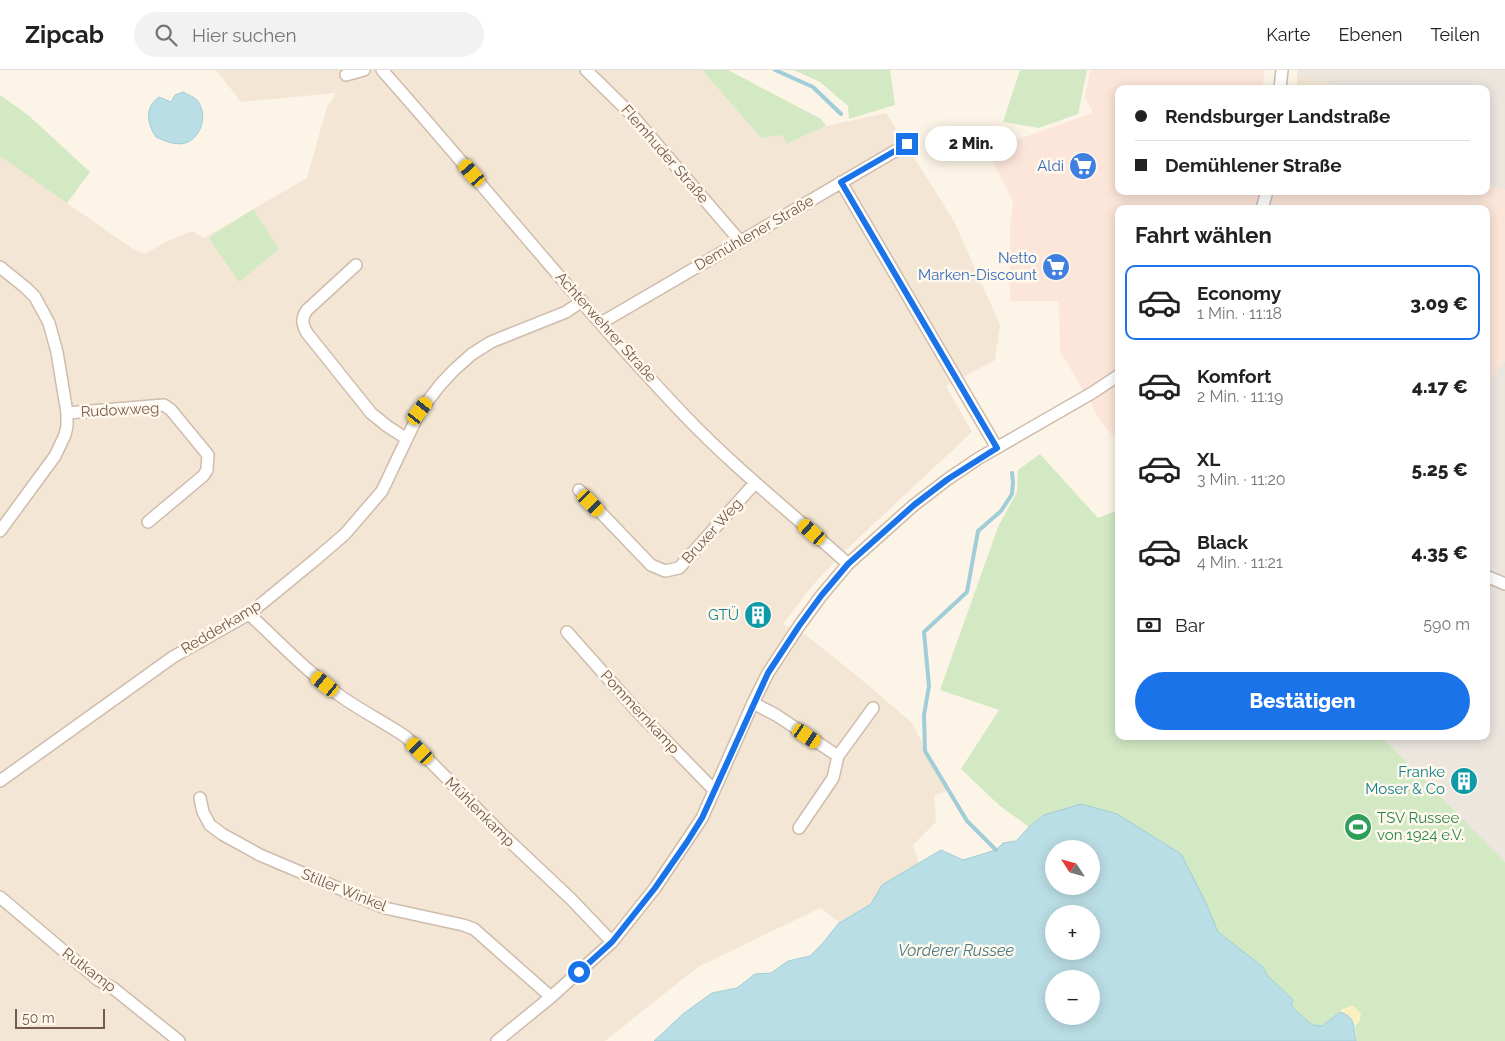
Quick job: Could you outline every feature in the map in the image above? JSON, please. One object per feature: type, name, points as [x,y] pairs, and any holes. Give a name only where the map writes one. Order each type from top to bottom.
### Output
[{"type":"street","points":[[346,75],[364,70]]},
{"type":"street","name":"Achterwehrer Straße","points":[[382,70],[601,323],[687,417],[755,483],[848,564]]},
{"type":"street","name":"Flemhuder Straße","points":[[586,70],[631,114],[740,241]]},
{"type":"street","points":[[1280,85],[1282,70]]},
{"type":"street","name":"Demühlener Straße","points":[[601,323],[907,144]]},
{"type":"street","points":[[841,182],[997,448]]},
{"type":"street","points":[[356,266],[307,310],[302,320],[303,325],[307,333],[371,413],[407,439]]},
{"type":"street","points":[[0,267],[35,297],[50,323],[67,413],[65,435],[56,456],[0,530]]},
{"type":"street","name":"Redderkamp","points":[[0,781],[173,656],[249,614],[345,534],[382,491],[420,411],[454,370],[472,354],[492,342],[566,312],[582,301]]},
{"type":"street","points":[[497,1041],[612,942],[655,888],[702,818],[768,673],[821,596],[848,564],[914,505],[948,479],[1115,378]]},
{"type":"street","name":"Rudowweg","points":[[67,413],[164,405],[171,410],[208,455],[207,470],[204,476],[148,522]]},
{"type":"street","name":"Bruxer Weg","points":[[578,490],[651,565],[664,571],[679,568],[755,483]]},
{"type":"street","points":[[1490,578],[1505,584]]},
{"type":"street","name":"Mühlenkamp","points":[[249,614],[316,676],[348,702],[406,737],[502,834],[571,899],[612,942]]},
{"type":"street","name":"Pommernkamp","points":[[567,632],[638,711],[714,790]]},
{"type":"street","points":[[753,703],[776,715],[838,756]]},
{"type":"street","points":[[799,828],[833,778],[838,756],[874,708]]},
{"type":"street","name":"Stiller Winkel","points":[[200,798],[202,812],[210,825],[222,834],[260,854],[385,908],[474,929],[550,997]]},
{"type":"street","name":"Rutkamp","points":[[0,897],[93,975],[113,988],[179,1041]]},
{"type":"shaded area","points":[[216,70],[702,70],[761,138],[782,134],[788,144],[826,126],[886,113],[954,221],[1000,325],[995,360],[946,386],[972,432],[850,546],[812,586],[783,624],[807,636],[912,723],[947,791],[934,796],[936,822],[913,845],[919,864],[882,885],[871,904],[839,922],[820,908],[698,967],[605,1041],[0,1041],[0,95],[90,172],[67,203],[133,249],[144,254],[192,231],[204,238],[307,178],[327,107],[336,93],[241,102]]},
{"type":"shaded area","points":[[1090,70],[1265,70],[1263,85],[1115,85],[1115,195],[1490,195],[1490,185],[1505,190],[1505,360],[1490,380],[1490,205],[1115,205],[1115,438],[1099,419],[1060,351],[1059,301],[1010,301],[1010,229],[1013,202],[987,150],[1093,113],[1085,97]]},
{"type":"shaded area","points":[[1298,70],[1505,70],[1505,190],[1490,185],[1490,85],[1333,85],[1297,75]]},
{"type":"shaded area","points":[[1297,75],[1333,85],[1297,85]]},
{"type":"shaded area","points":[[1505,360],[1505,862],[1385,740],[1490,740],[1490,380]]},
{"type":"green space","points":[[702,70],[728,70],[821,119],[826,126],[787,144],[782,135],[761,138]]},
{"type":"green space","points":[[794,70],[890,70],[895,105],[849,119],[848,106],[820,82]]},
{"type":"green space","points":[[1020,70],[1087,70],[1078,114],[1039,128],[1003,122]]},
{"type":"green space","points":[[0,95],[28,115],[90,172],[67,203],[0,156]]},
{"type":"green space","points":[[253,209],[279,249],[239,282],[209,238]]},
{"type":"green space","points":[[1040,454],[1098,518],[1115,512],[1115,740],[1385,740],[1505,862],[1505,1041],[1356,1041],[1355,1026],[1360,1020],[1344,1008],[1322,1026],[1312,1025],[1291,1006],[1293,1000],[1267,975],[1262,967],[1218,932],[1206,903],[1117,814],[1081,804],[1044,815],[1029,827],[1000,806],[961,769],[999,710],[940,690],[998,527],[1017,492],[1018,470]]},
{"type":"sand","points":[[1349,1006],[1354,1006],[1361,1014],[1360,1020],[1355,1026],[1351,1019],[1340,1012]]},
{"type":"water","points":[[183,92],[197,100],[202,111],[202,124],[197,134],[188,142],[180,144],[156,137],[148,116],[154,101],[159,97],[171,102],[175,95]]},
{"type":"water","name":"Vorderer Russee","points":[[1081,804],[1117,814],[1181,854],[1206,903],[1218,932],[1263,967],[1267,975],[1293,1000],[1291,1006],[1312,1025],[1322,1026],[1340,1012],[1350,1017],[1356,1041],[654,1041],[683,1014],[712,993],[737,988],[755,974],[771,973],[788,961],[810,956],[839,923],[871,904],[882,885],[941,850],[963,860],[996,850],[1003,843],[1016,841],[1044,815]]},
{"type":"waterway","points":[[775,70],[813,87],[841,114]]},
{"type":"waterway","points":[[996,850],[967,821],[925,751],[924,715],[929,686],[924,632],[967,592],[978,531],[1001,511],[1012,494],[1012,473]]},
{"type":"place","name":"Aldi","points":[[1083,166]]},
{"type":"place","name":"Netto Marken-Discount","points":[[1056,267]]},
{"type":"place","name":"GTÜ","points":[[758,615]]},
{"type":"place","name":"Franke Moser & Co","points":[[1464,781]]},
{"type":"place","name":"TSV Russee von 1924 e.V.","points":[[1358,827]]},
{"type":"route","points":[[579,972],[612,942],[655,888],[687,842],[702,818],[768,673],[821,596],[848,564],[914,505],[948,479],[997,448],[841,182],[907,144]]}]
